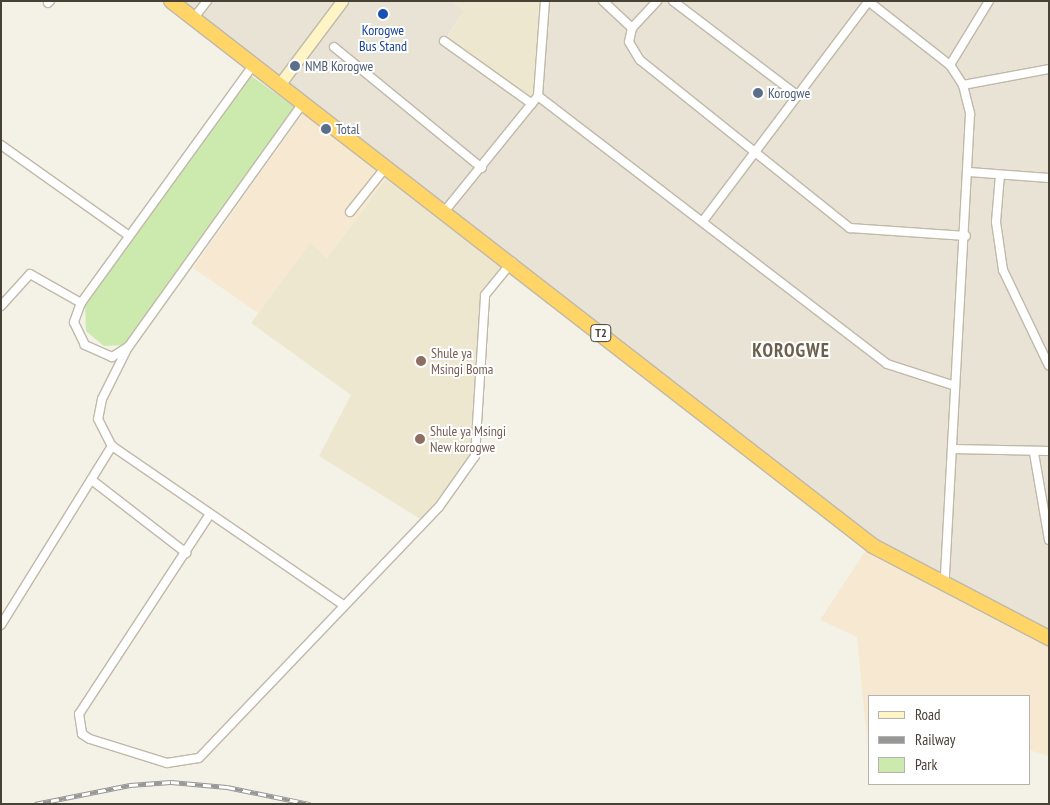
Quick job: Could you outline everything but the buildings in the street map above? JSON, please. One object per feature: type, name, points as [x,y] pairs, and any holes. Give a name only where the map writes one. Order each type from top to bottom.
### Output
[{"type":"highway","name":"T2","points":[[171,1],[252,67],[304,103],[385,168],[512,262],[873,546],[1049,638]]},
{"type":"street","points":[[193,19],[207,1]]},
{"type":"street","points":[[279,86],[342,1]]},
{"type":"street","points":[[444,212],[482,168],[538,96],[545,1]]},
{"type":"street","points":[[603,1],[632,28]]},
{"type":"street","points":[[657,1],[632,28],[629,42],[640,60],[850,228],[966,236]]},
{"type":"street","points":[[673,1],[798,96]]},
{"type":"street","points":[[703,220],[868,1],[950,66],[963,85],[970,114],[969,172],[944,583]]},
{"type":"street","points":[[950,66],[989,1]]},
{"type":"street","points":[[444,41],[532,104]]},
{"type":"street","points":[[334,47],[482,168]]},
{"type":"street","points":[[128,347],[112,356],[85,345],[74,322],[81,304],[128,235],[252,67]]},
{"type":"street","points":[[963,85],[1049,69]]},
{"type":"street","points":[[538,96],[703,220],[887,364],[955,386]]},
{"type":"street","points":[[304,103],[128,347],[102,399],[98,418],[112,446],[208,517],[342,604]]},
{"type":"street","points":[[1,144],[128,235]]},
{"type":"street","points":[[350,212],[385,168]]},
{"type":"street","points":[[969,172],[1000,176],[1049,178]]},
{"type":"street","points":[[1000,176],[996,222],[1003,270],[1049,366]]},
{"type":"street","points":[[208,517],[79,714],[82,734],[90,740],[167,763],[199,758],[342,604],[440,507],[475,456],[485,295],[512,262]]},
{"type":"street","points":[[1,306],[30,274],[81,304]]},
{"type":"street","points":[[1,625],[93,481],[112,446]]},
{"type":"street","points":[[953,449],[1034,453],[1049,451]]},
{"type":"street","points":[[1034,453],[1049,540]]},
{"type":"street","points":[[93,481],[186,553]]},
{"type":"shaded area","points":[[179,1],[451,1],[464,11],[446,38],[543,1],[1049,1],[1049,632],[876,541]]},
{"type":"shaded area","points":[[451,1],[543,1],[532,100],[446,39],[464,11]]},
{"type":"shaded area","points":[[303,113],[386,179],[327,258],[310,244],[258,313],[193,268]]},
{"type":"shaded area","points":[[386,179],[504,267],[482,294],[472,455],[422,520],[319,456],[351,395],[251,323],[310,243],[327,258]]},
{"type":"shaded area","points":[[866,550],[1049,647],[1049,756],[1030,750],[1030,695],[868,695],[867,741],[857,637],[820,620]]},
{"type":"green space","points":[[250,75],[296,108],[126,345],[104,346],[86,331],[85,305]]},
{"type":"railway","points":[[35,804],[130,785],[171,782],[227,787],[310,804]]},
{"type":"place","name":"Korogwe Bus Stand","points":[[383,14]]},
{"type":"place","name":"NMB Korogwe","points":[[295,66]]},
{"type":"place","name":"Korogwe","points":[[758,93]]},
{"type":"place","name":"Total","points":[[326,129]]},
{"type":"place","name":"Shule ya Msingi Boma","points":[[421,361]]},
{"type":"place","name":"Shule ya Msingi New korogwe","points":[[420,439]]},
{"type":"district","name":"KOROGWE","points":[[791,351]]}]
